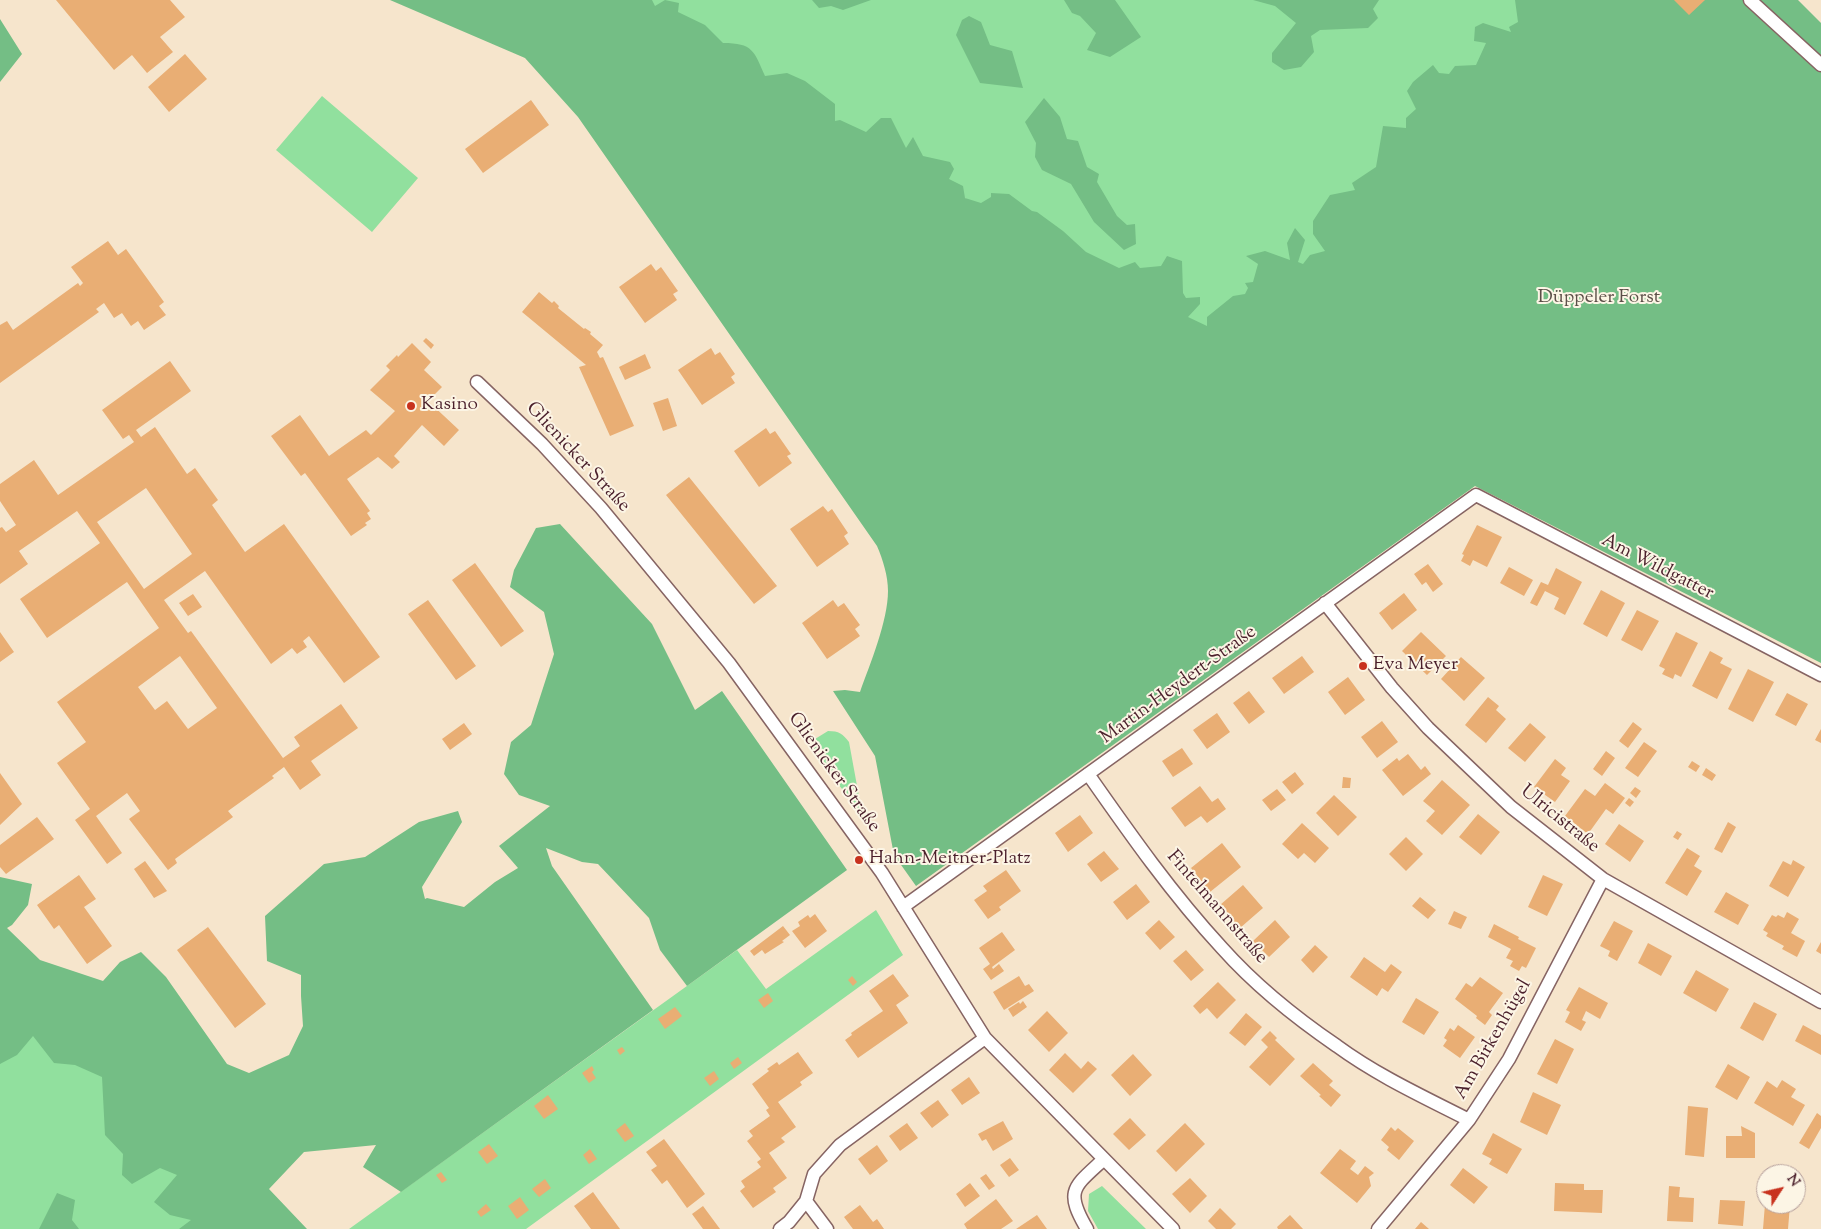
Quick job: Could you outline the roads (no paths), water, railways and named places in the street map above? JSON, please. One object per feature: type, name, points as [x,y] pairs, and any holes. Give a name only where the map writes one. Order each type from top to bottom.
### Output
[{"type":"street","points":[[1750,0],[1821,65]]},
{"type":"street","name":"Glienicker Straße","points":[[477,382],[542,444],[601,508],[729,662],[882,872],[985,1038],[1173,1229]]},
{"type":"street","name":"Martin-Heydert-Straße","points":[[903,907],[1476,495]]},
{"type":"street","name":"Am Wildgatter","points":[[1476,495],[1821,675]]},
{"type":"street","name":"Ulricistraße","points":[[1326,603],[1392,688],[1428,728],[1511,807],[1603,879],[1821,1002]]},
{"type":"street","name":"Fintelmannstraße","points":[[1088,774],[1163,879],[1222,949],[1259,985],[1337,1047],[1386,1078],[1469,1120]]},
{"type":"street","name":"Am Birkenhügel","points":[[1378,1229],[1469,1120],[1509,1059],[1603,879]]},
{"type":"street","points":[[780,1229],[789,1222],[806,1201],[814,1174],[840,1145],[985,1038]]},
{"type":"street","points":[[1087,1229],[1077,1212],[1073,1196],[1079,1182],[1104,1158]]},
{"type":"street","points":[[806,1201],[827,1229]]},
{"type":"place","name":"Kasino","points":[[411,406]]},
{"type":"place","name":"Eva Meyer","points":[[1363,666]]},
{"type":"place","name":"Hahn-Meitner-Platz","points":[[859,860]]},
{"type":"park label","name":"Düppeler Forst","points":[[1599,299]]}]
